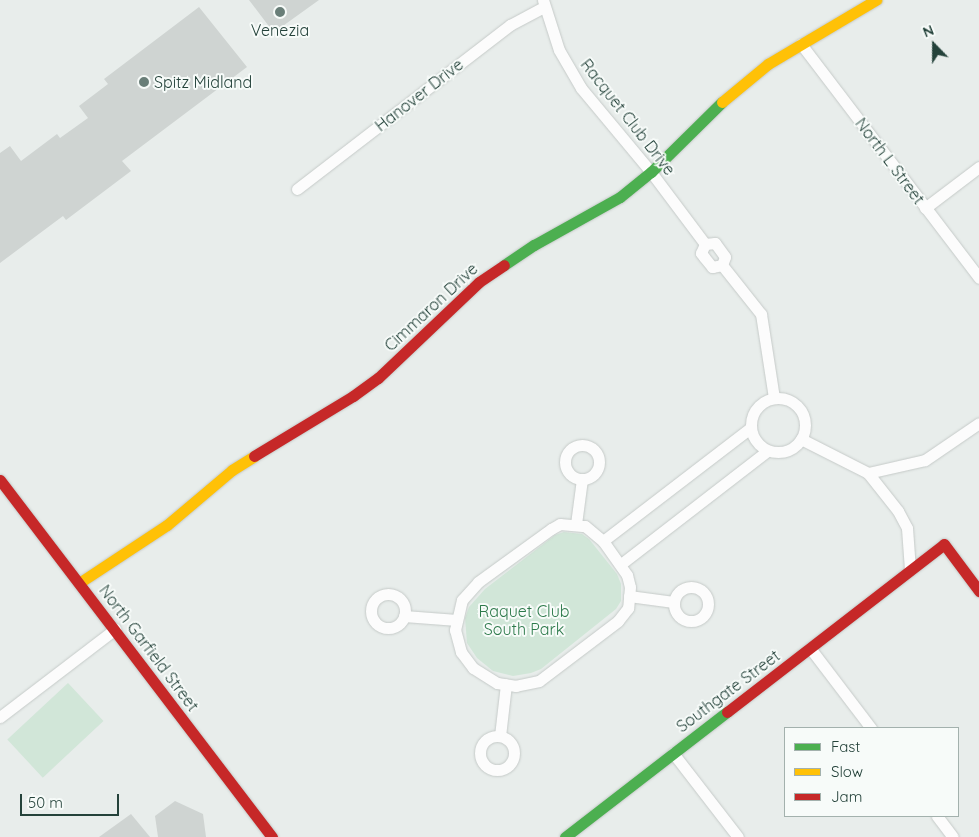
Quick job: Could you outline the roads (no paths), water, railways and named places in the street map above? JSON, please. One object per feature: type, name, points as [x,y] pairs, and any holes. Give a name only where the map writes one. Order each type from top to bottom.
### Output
[{"type":"street","name":"Cimmaron Drive","points":[[79,583],[167,525],[232,470],[253,455],[321,418],[359,392],[402,356],[479,282],[534,245],[620,197],[651,172],[746,82],[768,64],[876,0]]},
{"type":"street","name":"Racquet Club Drive","points":[[543,4],[559,50],[573,75],[651,172],[705,244],[714,243],[725,257],[722,265],[760,314],[774,398]]},
{"type":"street","name":"Hanover Drive","points":[[297,189],[510,24],[543,4]]},
{"type":"street","name":"North L Street","points":[[801,44],[979,278]]},
{"type":"street","points":[[926,208],[979,167]]},
{"type":"street","points":[[774,398],[790,401],[802,413],[805,427],[801,439],[796,446],[783,452],[767,451],[757,444],[750,428],[751,420],[759,406],[774,398]]},
{"type":"street","points":[[868,473],[925,460],[979,423]]},
{"type":"street","points":[[604,541],[750,428]]},
{"type":"street","points":[[801,439],[868,473],[898,511],[907,528],[910,570]]},
{"type":"street","points":[[621,564],[767,451]]},
{"type":"street","points":[[576,524],[582,479]]},
{"type":"street","name":"North Garfield Street","points":[[0,481],[272,837]]},
{"type":"street","points":[[560,524],[576,524],[592,530],[604,541],[621,564],[627,575],[630,587],[628,608],[618,621],[548,674],[530,684],[516,686],[497,683],[480,674],[467,660],[459,644],[456,630],[462,600],[478,582],[550,528],[560,524]]},
{"type":"street","points":[[910,570],[944,544],[979,591]]},
{"type":"street","name":"Southgate Street","points":[[565,837],[910,570]]},
{"type":"street","points":[[629,596],[674,602]]},
{"type":"street","points":[[404,616],[457,620]]},
{"type":"street","points":[[0,717],[114,630]]},
{"type":"street","points":[[810,648],[870,727]]},
{"type":"street","points":[[500,736],[506,684]]},
{"type":"street","points":[[673,753],[738,837]]},
{"type":"street","points":[[938,817],[953,837]]},
{"type":"place","name":"Venezia","points":[[280,12]]},
{"type":"place","name":"Spitz Midland","points":[[144,82]]},
{"type":"park label","name":"Raquet Club South Park","points":[[524,620]]}]
